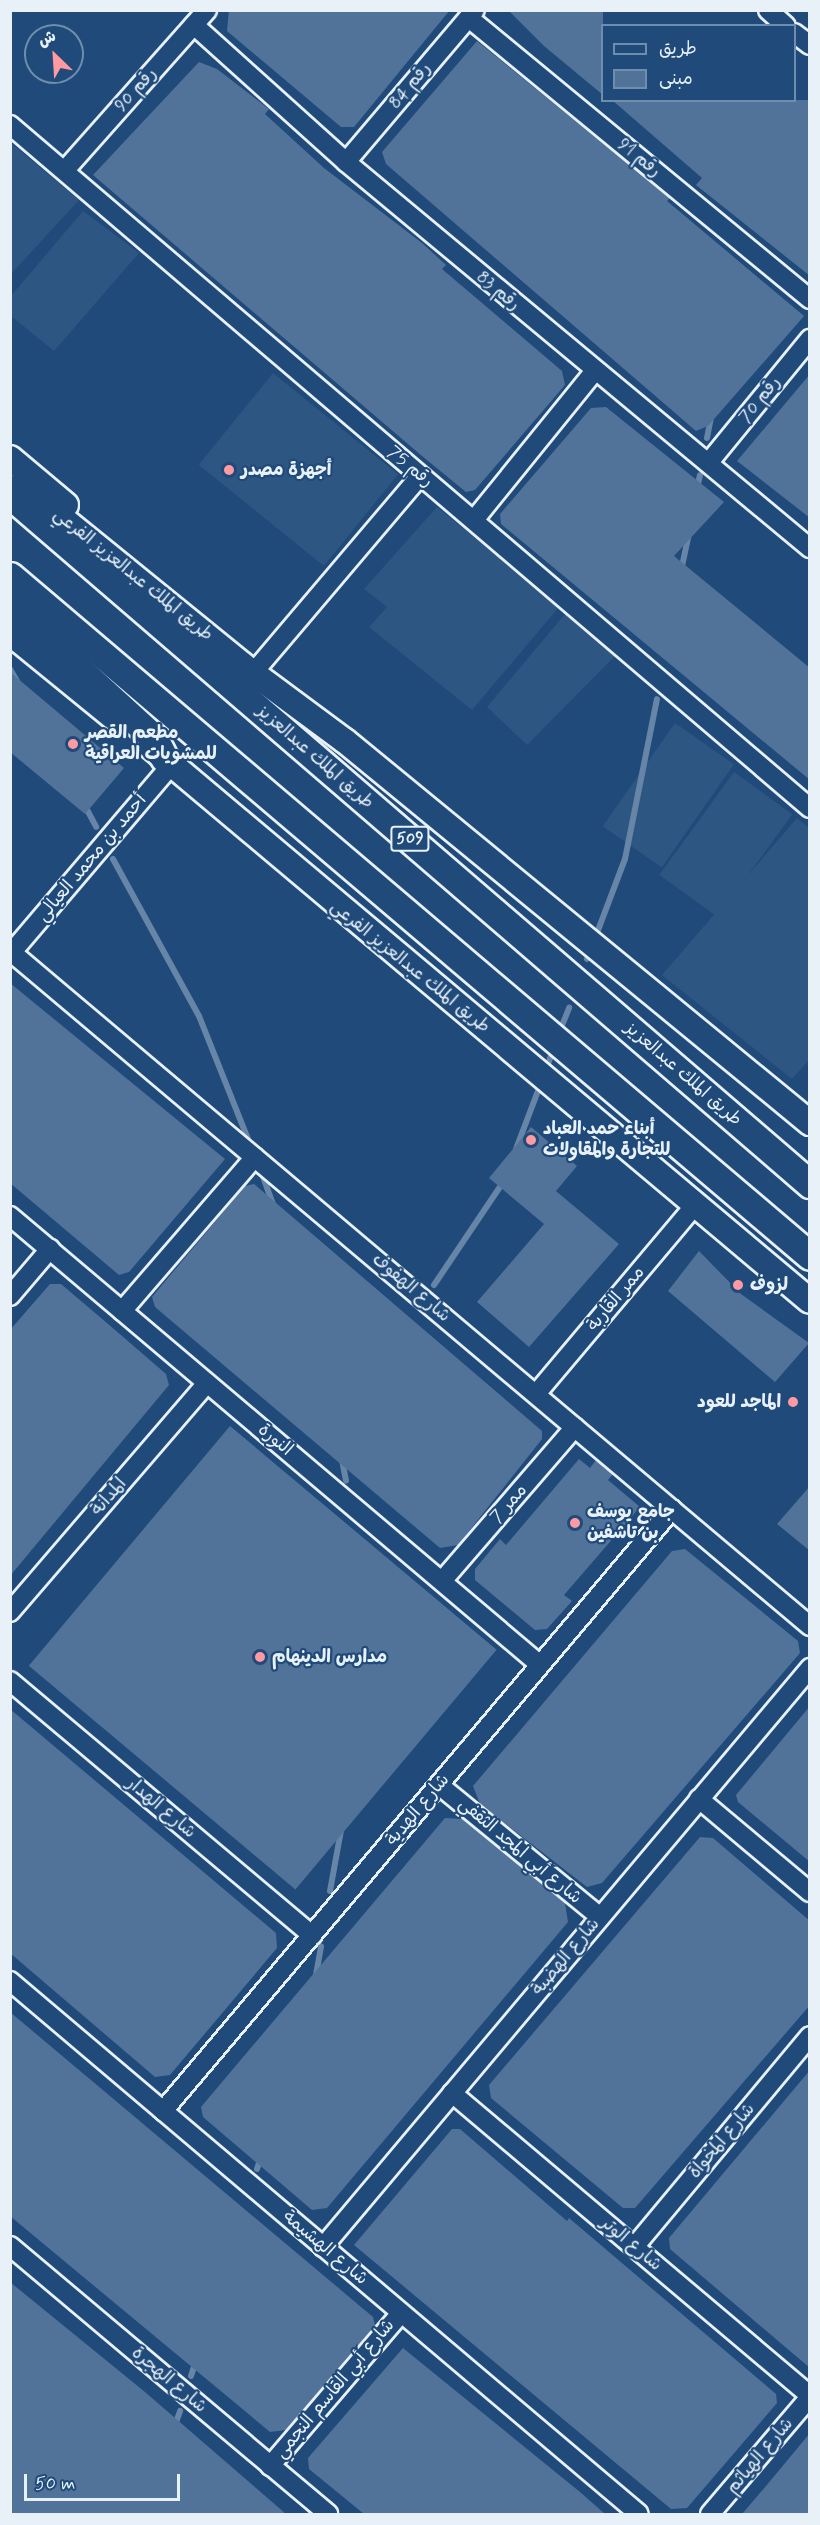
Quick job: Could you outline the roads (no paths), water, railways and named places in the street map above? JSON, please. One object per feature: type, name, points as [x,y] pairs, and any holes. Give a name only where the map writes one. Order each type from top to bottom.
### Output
[{"type":"main road","points":[[10,458],[227,644],[253,673]]},
{"type":"main road","name":"طريق الملك عبدالعزيز الفرعي","points":[[10,488],[51,508],[253,673],[424,805],[807,1115]]},
{"type":"main road","name":"طريق الملك عبدالعزيز","points":[[10,495],[810,1184]]},
{"type":"main road","points":[[10,576],[810,1256]]},
{"type":"main road","points":[[10,606],[154,738],[168,761]]},
{"type":"main road","name":"طريق الملك عبدالعزيز الفرعي","points":[[10,633],[168,761],[810,1301]]},
{"type":"street","name":"رقم 90","points":[[65,170],[207,10]]},
{"type":"street","points":[[768,10],[784,24]]},
{"type":"street","name":"رقم 84","points":[[346,162],[472,14]]},
{"type":"street","name":"رقم 91","points":[[472,14],[810,298]]},
{"type":"street","name":"رقم 83","points":[[194,26],[346,162],[594,372],[710,461],[810,548]]},
{"type":"street","points":[[796,34],[810,45]]},
{"type":"street","name":"رقم 75","points":[[10,125],[810,808]]},
{"type":"street","name":"رقم 70","points":[[710,461],[810,339]]},
{"type":"street","points":[[474,520],[594,372]]},
{"type":"street","points":[[253,673],[420,476]]},
{"type":"street","name":"أحمد بن محمد العيالي","points":[[11,952],[168,761]]},
{"type":"street","name":"شارع الهفوف","points":[[11,952],[810,1626]]},
{"type":"street","points":[[122,1311],[255,1157]]},
{"type":"street","name":"ممر القاربة","points":[[536,1394],[696,1204]]},
{"type":"street","name":"النورة","points":[[10,1216],[539,1664]]},
{"type":"street","points":[[10,1296],[50,1249]]},
{"type":"street","name":"المدانة","points":[[10,1612],[207,1383]]},
{"type":"street","name":"ممر 7","points":[[442,1581],[575,1426]]},
{"type":"street","name":"شارع الهدية","points":[[163,2111],[672,1509]]},
{"type":"street","name":"شارع الهضبة","points":[[323,2247],[810,1668]]},
{"type":"street","name":"شارع الهدار","points":[[10,1681],[312,1935]]},
{"type":"street","name":"شارع أبي المجد الثقفي","points":[[440,1785],[600,1917]]},
{"type":"street","points":[[699,1799],[810,1892]]},
{"type":"street","name":"شارع الهشيمة","points":[[10,1981],[639,2514]]},
{"type":"street","name":"شارع المخواة","points":[[634,2246],[810,2036]]},
{"type":"street","name":"شارع الوتر","points":[[452,2093],[810,2396]]},
{"type":"street","name":"شارع الهجرة","points":[[10,2246],[328,2514]]},
{"type":"street","name":"شارع أبي القاسم النجمي","points":[[270,2466],[401,2313]]},
{"type":"street","name":"شارع الهياثم","points":[[710,2514],[810,2396]]},
{"type":"waterway","points":[[707,438],[711,417]]},
{"type":"waterway","points":[[697,489],[700,475]]},
{"type":"waterway","points":[[681,571],[689,534]]},
{"type":"waterway","points":[[10,669],[17,681]]},
{"type":"waterway","points":[[597,933],[625,859],[657,699]]},
{"type":"waterway","points":[[84,804],[96,827]]},
{"type":"waterway","points":[[113,859],[199,1016],[248,1139]]},
{"type":"waterway","points":[[561,1028],[569,1008]]},
{"type":"waterway","points":[[548,1064],[552,1053]]},
{"type":"waterway","points":[[516,1149],[539,1088]]},
{"type":"waterway","points":[[262,1174],[273,1204]]},
{"type":"waterway","points":[[434,1285],[504,1181]]},
{"type":"waterway","points":[[342,1460],[346,1481]]},
{"type":"waterway","points":[[330,1891],[342,1825]]},
{"type":"waterway","points":[[316,1975],[321,1946]]},
{"type":"waterway","points":[[257,2169],[261,2157]]},
{"type":"waterway","points":[[191,2376],[196,2361]]},
{"type":"waterway","points":[[175,2425],[180,2411]]},
{"type":"place","name":"أجهزة مصدر","points":[[229,470]]},
{"type":"place","name":"مطعم القصر للمشويات العراقية","points":[[73,744]]},
{"type":"place","name":"أبناء حمد العباد للتجارة والمقاولات","points":[[531,1140]]},
{"type":"place","name":"لزوف","points":[[738,1285]]},
{"type":"place","name":"الماجد للعود","points":[[793,1402]]},
{"type":"place","name":"جامع يوسف بن تاشفين","points":[[575,1523]]},
{"type":"place","name":"مدارس الدينهام","points":[[260,1657]]}]
